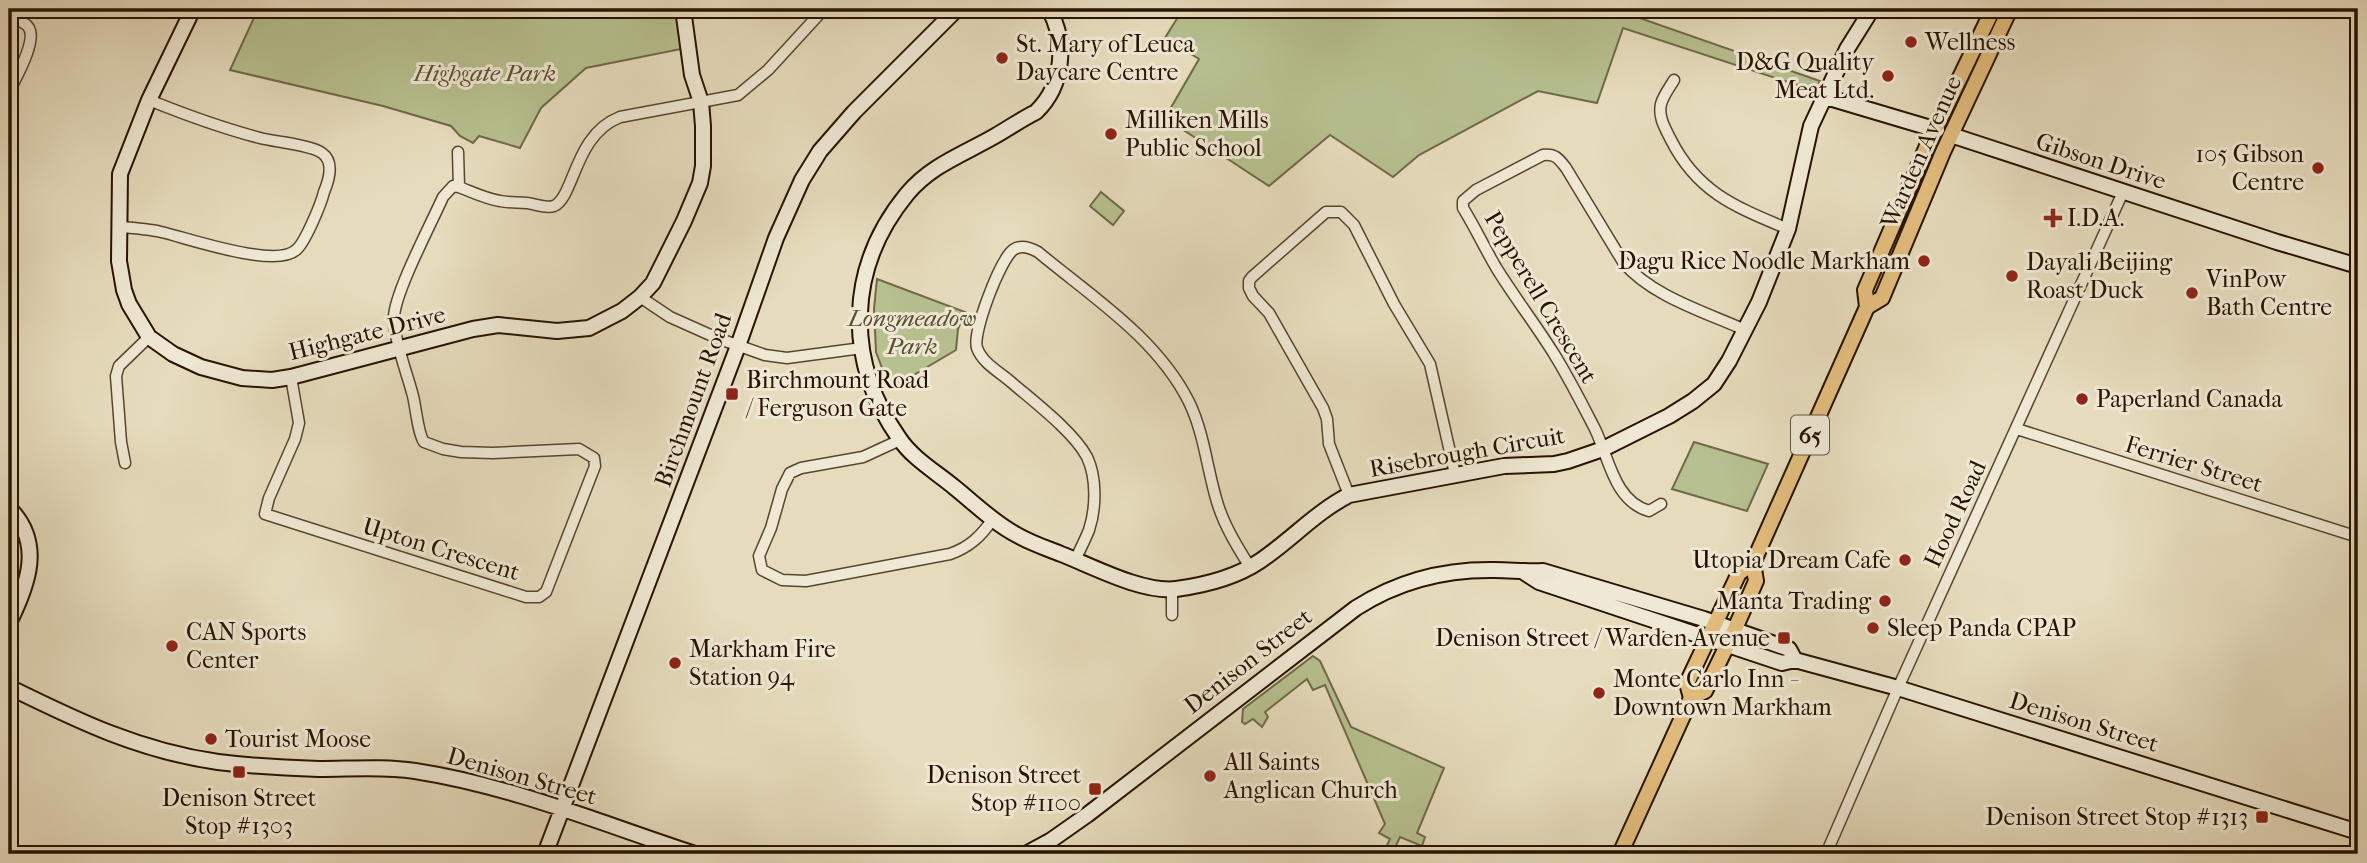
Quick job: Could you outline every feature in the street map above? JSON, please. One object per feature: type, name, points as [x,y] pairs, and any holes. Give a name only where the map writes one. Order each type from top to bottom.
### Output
[{"type":"main road","name":"Warden Avenue","points":[[1691,698],[1687,683],[1739,573],[1753,563],[1867,307],[1865,290],[1927,146],[1993,9]]},
{"type":"main road","name":"Warden Avenue","points":[[1867,307],[1882,298],[1951,135],[2010,9]]},
{"type":"main road","name":"Warden Avenue","points":[[1620,854],[1691,698],[1705,691],[1734,631],[1756,581],[1753,563]]},
{"type":"street","name":"Highgate Drive","points":[[193,9],[149,100],[120,174],[119,261],[124,290],[129,304],[149,337],[173,355],[221,372],[259,380],[291,377],[473,329],[498,325],[557,331],[589,328],[640,298],[653,283],[700,183],[703,126],[701,102],[692,75],[684,9]]},
{"type":"street","points":[[400,349],[394,317],[401,292],[443,197],[453,186],[499,201],[547,207],[556,205],[565,195],[580,156],[591,138],[608,122],[620,117],[738,95],[768,70],[824,9]]},
{"type":"street","name":"Birchmount Road","points":[[545,854],[738,346],[776,238],[803,180],[820,152],[853,112],[957,9]]},
{"type":"street","name":"Risebrough Circuit","points":[[1049,9],[1060,37],[1060,54],[1058,75],[1047,102],[1036,112],[944,162],[908,192],[878,236],[868,258],[862,282],[859,320],[862,348],[879,404],[900,440],[993,519],[1019,537],[1130,582],[1172,590],[1214,583],[1250,568],[1333,503],[1349,495],[1504,466],[1554,464],[1603,449],[1669,416],[1714,384],[1745,330],[1788,229],[1807,138],[1847,49],[1872,9]]},
{"type":"street","points":[[9,17],[23,22],[29,28],[30,36],[25,57],[9,92]]},
{"type":"street","points":[[1674,80],[1661,103],[1661,117],[1674,146],[1686,163],[1716,195],[1732,205],[1788,229]]},
{"type":"street","points":[[1826,97],[1951,135]]},
{"type":"street","points":[[119,227],[163,232],[240,253],[280,256],[295,251],[300,245],[321,203],[330,177],[329,163],[319,150],[260,138],[204,122],[149,100]]},
{"type":"street","name":"Gibson Drive","points":[[1951,135],[2358,266]]},
{"type":"street","points":[[458,152],[459,187]]},
{"type":"street","name":"Pepperell Crescent","points":[[1603,449],[1554,354],[1497,268],[1463,208],[1463,201],[1469,194],[1544,155],[1551,154],[1557,157],[1633,275],[1657,291],[1745,330]]},
{"type":"street","name":"Hood Road","points":[[1826,854],[1898,688],[2123,192]]},
{"type":"street","points":[[1349,495],[1329,444],[1327,419],[1323,408],[1269,313],[1249,288],[1252,276],[1326,212],[1341,212],[1354,225],[1394,304],[1430,364],[1455,474]]},
{"type":"street","points":[[1075,560],[1089,529],[1094,507],[1094,484],[1085,454],[1058,424],[992,367],[977,348],[977,329],[1001,269],[1013,250],[1020,247],[1038,252],[1132,329],[1157,354],[1176,380],[1190,403],[1205,443],[1218,505],[1250,568]]},
{"type":"street","points":[[640,298],[670,317],[765,355],[787,358],[862,348]]},
{"type":"street","points":[[125,463],[117,376],[119,366],[149,337]]},
{"type":"street","name":"Upton Crescent","points":[[291,377],[299,423],[265,514],[526,597],[539,597],[547,592],[555,573],[595,466],[594,458],[579,449],[461,452],[425,442],[419,431],[419,420],[400,349]]},
{"type":"street","name":"Ferrier Street","points":[[2017,429],[2358,537]]},
{"type":"street","points":[[900,440],[863,457],[802,468],[790,473],[759,556],[762,570],[782,580],[806,581],[950,554],[972,544],[993,519]]},
{"type":"street","points":[[1603,449],[1621,491],[1629,501],[1637,508],[1648,511],[1661,504]]},
{"type":"street","points":[[9,508],[22,527],[29,547],[30,562],[26,587],[9,623]]},
{"type":"street","name":"Denison Street","points":[[1026,854],[1064,832],[1335,623],[1375,596],[1396,586],[1437,574],[1496,570],[1525,573],[1543,571],[1714,623],[1789,649],[1795,660]]},
{"type":"street","name":"Denison Street","points":[[1525,573],[1539,582],[1782,663],[1795,660],[1898,688],[2358,832]]},
{"type":"street","points":[[1172,590],[1172,615]]},
{"type":"street","name":"Denison Street","points":[[9,687],[103,732],[180,755],[264,766],[411,770],[480,783],[695,854]]},
{"type":"green space","name":"Highgate Park","points":[[258,9],[678,9],[681,49],[586,68],[541,108],[520,148],[479,136],[473,143],[460,136],[451,126],[383,106],[230,70]]},
{"type":"green space","points":[[1183,9],[1614,9],[1820,81],[1815,91],[1623,28],[1597,103],[1538,91],[1419,155],[1393,177],[1330,135],[1269,186],[1165,118],[1199,59],[1165,38]]},
{"type":"green space","points":[[1101,192],[1124,211],[1113,225],[1090,206]]},
{"type":"green space","name":"Longmeadow Park","points":[[877,279],[965,312],[958,329],[956,350],[890,389],[876,352],[874,309]]},
{"type":"green space","points":[[1694,442],[1768,464],[1747,511],[1672,489]]},
{"type":"green space","points":[[1313,656],[1320,661],[1351,727],[1444,768],[1417,833],[1425,837],[1422,846],[1400,837],[1392,854],[1383,854],[1390,839],[1379,833],[1385,824],[1325,685],[1313,690],[1307,679],[1265,712],[1268,717],[1262,727],[1253,719],[1245,724],[1242,722],[1243,709]]},
{"type":"place","name":"Wellness","points":[[1911,42]]},
{"type":"place","name":"St. Mary of Leuca Daycare Centre","points":[[1002,58]]},
{"type":"place","name":"D&G Quality Meat Ltd.","points":[[1888,76]]},
{"type":"place","name":"Milliken Mills Public School","points":[[1111,134]]},
{"type":"place","name":"105 Gibson Centre","points":[[2318,168]]},
{"type":"place","name":"I.D.A.","points":[[2053,218]]},
{"type":"place","name":"Dagu Rice Noodle Markham","points":[[1924,261]]},
{"type":"place","name":"Dayali Beijing Roast Duck","points":[[2012,276]]},
{"type":"place","name":"VinPow Bath Centre","points":[[2192,293]]},
{"type":"place","name":"Birchmount Road / Ferguson Gate","points":[[732,394]]},
{"type":"place","name":"Paperland Canada","points":[[2082,399]]},
{"type":"place","name":"Utopia Dream Cafe","points":[[1905,560]]},
{"type":"place","name":"Manta Trading","points":[[1885,601]]},
{"type":"place","name":"Sleep Panda CPAP","points":[[1873,628]]},
{"type":"place","name":"Denison Street / Warden Avenue","points":[[1784,638]]},
{"type":"place","name":"CAN Sports Center","points":[[172,646]]},
{"type":"place","name":"Markham Fire Station 94","points":[[675,663]]},
{"type":"place","name":"Monte Carlo Inn - Downtown Markham","points":[[1599,693]]},
{"type":"place","name":"Tourist Moose","points":[[211,739]]},
{"type":"place","name":"Denison Street Stop #1303","points":[[239,772]]},
{"type":"place","name":"All Saints Anglican Church","points":[[1210,776]]},
{"type":"place","name":"Denison Street Stop #1100","points":[[1095,789]]},
{"type":"place","name":"Denison Street Stop #1313","points":[[2262,817]]}]
